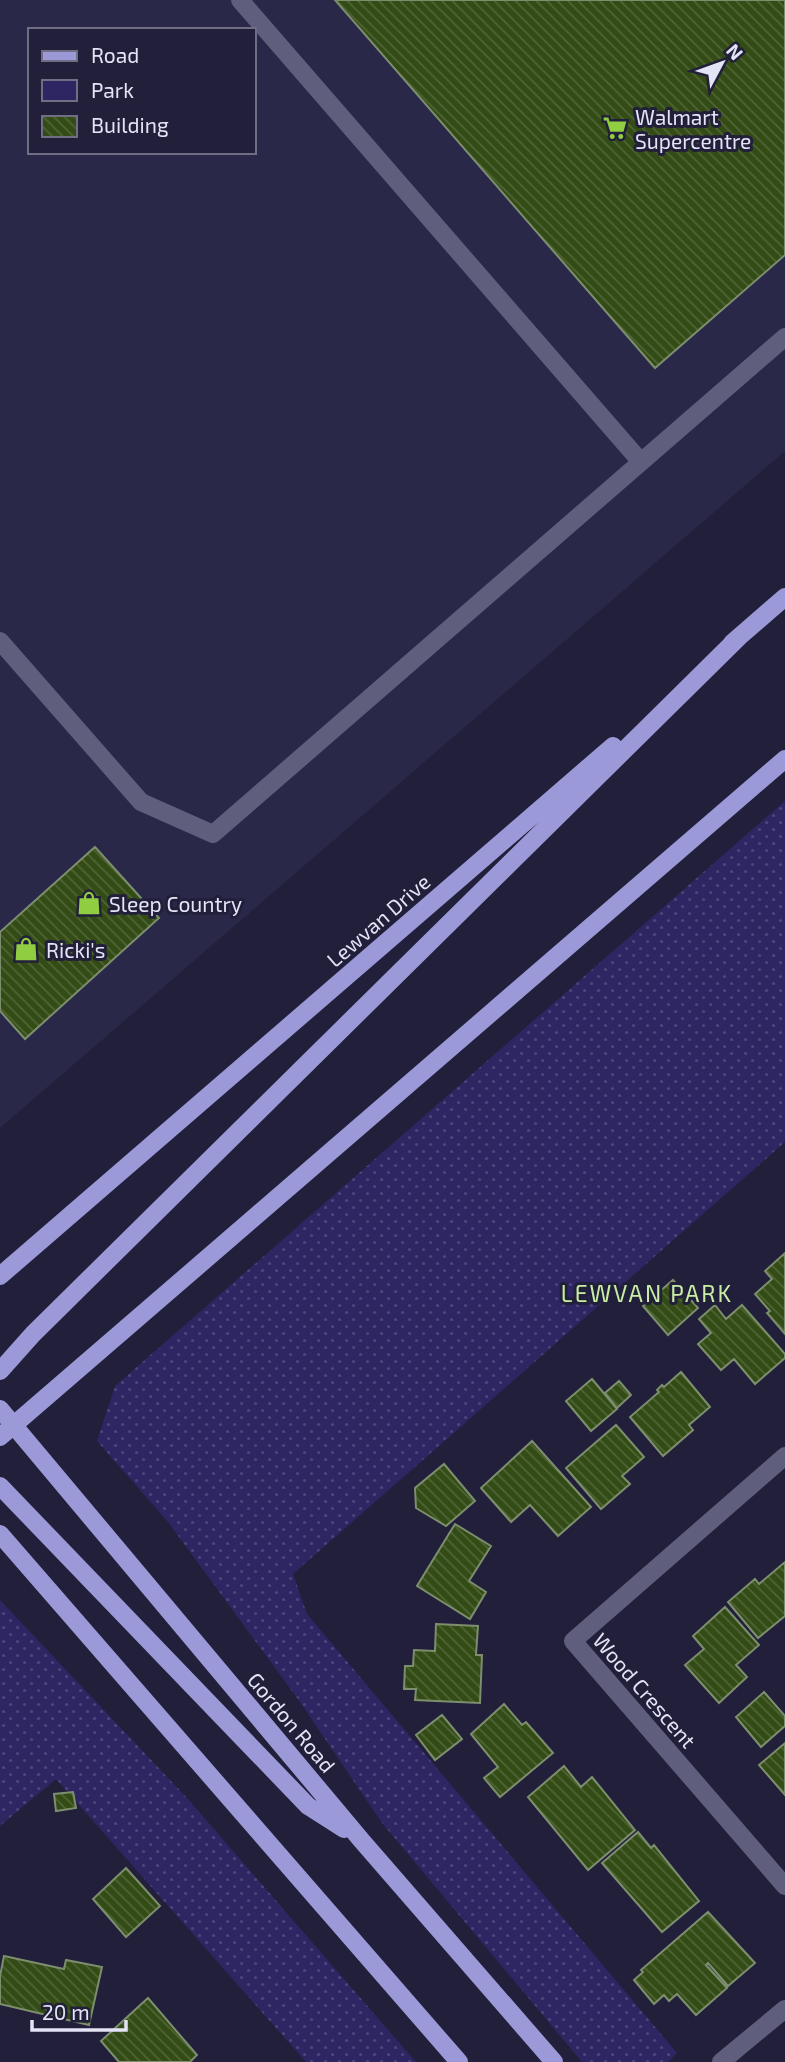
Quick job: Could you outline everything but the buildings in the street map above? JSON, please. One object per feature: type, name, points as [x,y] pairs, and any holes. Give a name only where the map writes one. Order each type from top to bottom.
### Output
[{"type":"main road","name":"Lewvan Drive","points":[[0,1276],[785,597]]},
{"type":"main road","points":[[0,1371],[33,1334],[739,637]]},
{"type":"main road","points":[[7,1431],[785,759]]},
{"type":"main road","name":"Gordon Road","points":[[0,1409],[7,1431],[554,2062]]},
{"type":"main road","points":[[0,1486],[308,1806],[362,1841]]},
{"type":"main road","points":[[0,1534],[458,2062]]},
{"type":"street","points":[[240,0],[641,462]]},
{"type":"street","points":[[0,641],[141,803],[213,834],[785,337]]},
{"type":"street","name":"Wood Crescent","points":[[785,1456],[573,1641],[785,1886]]},
{"type":"street","points":[[721,2062],[785,2009]]},
{"type":"shaded area","points":[[0,0],[785,0],[785,451],[0,1128]]},
{"type":"green space","points":[[785,801],[785,1142],[293,1574],[307,1614],[677,2053],[668,2062],[582,2062],[382,1823],[300,1702],[168,1522],[97,1441],[115,1386]]},
{"type":"green space","points":[[0,1600],[187,1798],[416,2062],[306,2062],[56,1779],[0,1826]]},
{"type":"place","name":"Walmart Supercentre","points":[[615,128]]},
{"type":"place","name":"Sleep Country","points":[[89,903]]},
{"type":"place","name":"Ricki's","points":[[26,949]]},
{"type":"district","name":"LEWVAN PARK","points":[[647,1293]]}]
